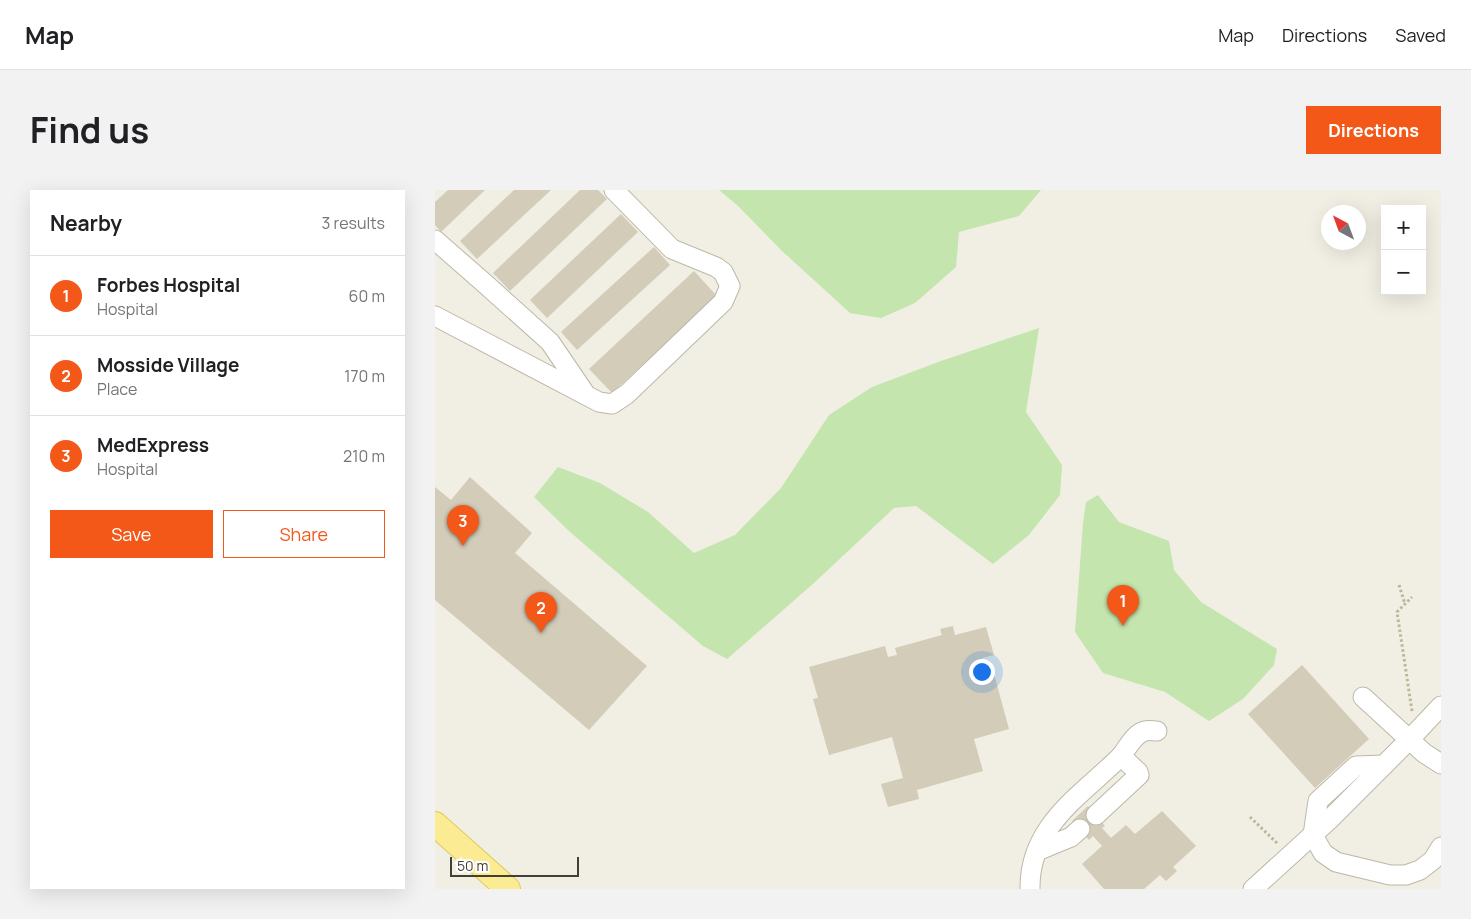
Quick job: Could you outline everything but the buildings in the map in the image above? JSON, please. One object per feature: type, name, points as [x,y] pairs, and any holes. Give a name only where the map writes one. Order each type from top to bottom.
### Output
[{"type":"main road","points":[[435,824],[508,889]]},
{"type":"lane","points":[[435,316],[599,402],[612,404],[627,394],[723,302],[730,286],[723,272],[716,267],[672,249],[614,190]]},
{"type":"lane","points":[[435,240],[550,342],[587,395]]},
{"type":"lane","points":[[1363,696],[1409,740],[1441,764]]},
{"type":"lane","points":[[1441,706],[1384,765],[1356,766],[1318,801],[1313,835],[1323,853],[1336,862],[1390,875],[1406,875],[1421,870],[1433,860],[1441,848]]},
{"type":"lane","points":[[1030,889],[1030,879],[1037,852],[1042,838],[1053,820],[1121,756],[1139,775],[1096,815]]},
{"type":"lane","points":[[1037,852],[1071,837],[1080,829]]},
{"type":"lane","points":[[1253,889],[1313,835]]},
{"type":"path","points":[[1399,585],[1405,604]]},
{"type":"path","points":[[1412,597],[1397,612],[1412,712]]},
{"type":"path","points":[[1250,817],[1290,856]]},
{"type":"green space","points":[[719,190],[1041,190],[1019,216],[959,232],[956,267],[915,303],[881,318],[850,313]]},
{"type":"green space","points":[[1039,328],[1026,412],[1062,465],[1060,495],[1029,535],[993,564],[916,506],[894,508],[814,583],[727,659],[703,646],[570,532],[534,497],[558,467],[600,483],[648,512],[694,553],[735,535],[781,488],[829,415],[872,387],[941,361]]},
{"type":"green space","points":[[1098,495],[1119,522],[1169,541],[1174,570],[1201,602],[1277,649],[1274,665],[1243,699],[1209,721],[1165,692],[1103,673],[1075,632],[1086,502]]},
{"type":"place","name":"MedExpress","points":[[463,546]]},
{"type":"place","name":"Forbes Hospital","points":[[1123,626]]},
{"type":"place","name":"Mosside Village","points":[[541,633]]}]
